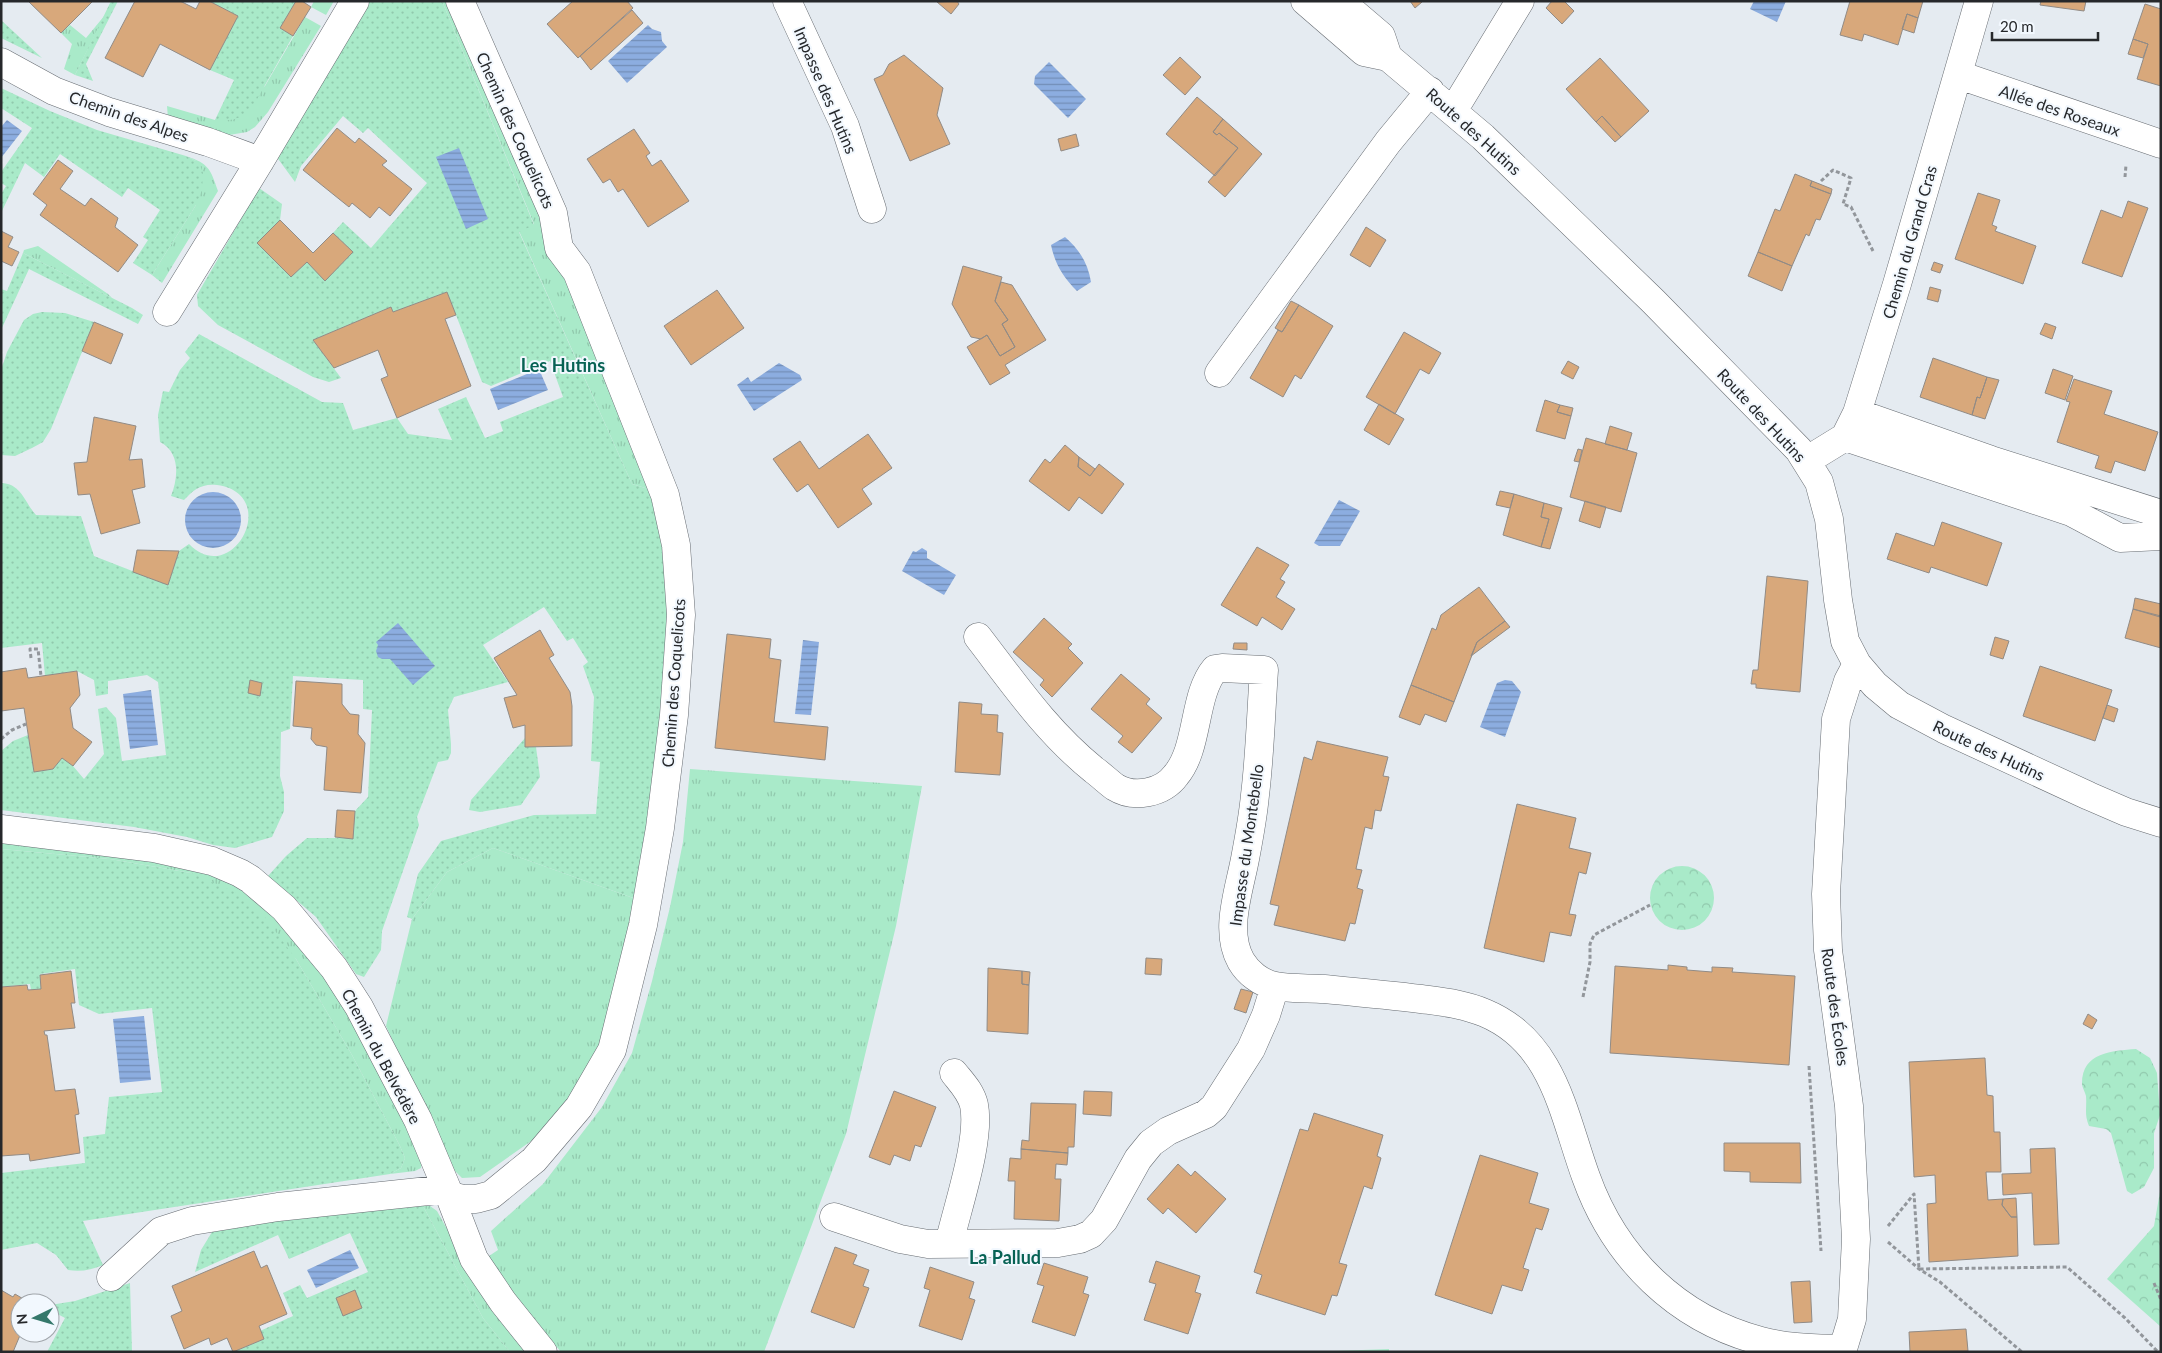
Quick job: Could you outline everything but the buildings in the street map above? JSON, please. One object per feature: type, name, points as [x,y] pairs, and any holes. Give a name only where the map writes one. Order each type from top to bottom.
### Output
[{"type":"street","points":[[166,312],[260,161],[355,1]]},
{"type":"street","name":"Chemin des Coquelicots","points":[[449,1192],[463,1199],[476,1199],[491,1195],[534,1160],[579,1108],[612,1050],[627,998],[653,877],[674,715],[681,615],[678,563],[665,495],[577,272],[559,248],[553,213],[460,1]]},
{"type":"street","name":"Impasse des Hutins","points":[[787,1],[844,126],[872,209]]},
{"type":"street","name":"Route des Hutins","points":[[1304,1],[1364,52],[1388,57],[1430,90],[1483,137],[1653,301],[1799,450],[1819,482],[1829,519],[1838,600],[1845,641],[1857,664],[1875,685],[1899,705],[1936,726],[2126,812],[2161,823]]},
{"type":"street","points":[[1340,1],[1381,36],[1388,57]]},
{"type":"street","points":[[1452,111],[1520,1]]},
{"type":"street","name":"Chemin du Grand Cras","points":[[1851,425],[1959,75],[1979,1]]},
{"type":"street","name":"Chemin des Alpes","points":[[1,62],[54,91],[109,112],[208,142],[260,161]]},
{"type":"street","name":"Allée des Roseaux","points":[[1959,75],[2161,144]]},
{"type":"street","points":[[1219,373],[1388,142],[1430,90]]},
{"type":"street","points":[[1806,460],[1851,425]]},
{"type":"street","points":[[1851,425],[1999,463],[2161,514]]},
{"type":"street","points":[[1851,425],[2071,512],[2120,538],[2161,536]]},
{"type":"street","name":"Impasse du Montebello","points":[[978,637],[1045,725],[1063,744],[1115,787],[1130,792],[1146,792],[1163,787],[1177,775],[1190,745],[1207,681],[1215,669],[1264,670],[1255,798],[1235,908],[1234,932],[1242,964],[1259,979],[1275,986],[1374,993],[1456,1004],[1471,1007],[1501,1020],[1528,1042],[1550,1072],[1598,1208],[1618,1242],[1642,1271],[1680,1304],[1707,1320],[1734,1332],[1780,1345],[1842,1350]]},
{"type":"street","name":"Route des Écoles","points":[[1842,1350],[1852,1320],[1868,1237],[1828,950],[1826,894],[1836,720],[1848,681],[1857,664]]},
{"type":"street","name":"Chemin du Belvédère","points":[[1,829],[154,848],[212,861],[250,879],[284,908],[334,968],[359,1007],[418,1120],[449,1192],[474,1259],[503,1302],[543,1352]]},
{"type":"street","points":[[834,1217],[900,1240],[928,1244],[1058,1243],[1080,1239],[1090,1234],[1104,1220],[1138,1159],[1151,1143],[1168,1131],[1206,1114],[1214,1107],[1251,1049],[1266,1015],[1275,986]]},
{"type":"street","points":[[949,1244],[975,1134],[974,1105],[968,1090],[954,1072]]},
{"type":"street","points":[[111,1277],[162,1231],[192,1221],[278,1207],[449,1192]]},
{"type":"path","points":[[1821,181],[1833,170],[1851,178],[1843,204],[1851,207],[1877,259]]},
{"type":"path","points":[[31,658],[30,650],[38,649],[41,676]]},
{"type":"path","points":[[1,740],[12,730],[26,724]]},
{"type":"path","points":[[1583,998],[1589,969],[1590,944],[1594,935],[1650,905]]},
{"type":"path","points":[[1820,1242],[1868,1237],[1914,1194],[1919,1269]]},
{"type":"path","points":[[1868,1237],[1940,1282],[2022,1352]]},
{"type":"path","points":[[1919,1269],[2067,1267],[2125,1318],[2158,1352]]},
{"type":"path","points":[[2154,1283],[2161,1300]]},
{"type":"green space","points":[[111,1],[118,1],[86,64],[93,81],[75,75]]},
{"type":"green space","points":[[209,1],[296,1],[280,28],[293,36],[252,108],[244,115],[231,120],[215,120],[234,80],[210,70],[238,16]]},
{"type":"green space","points":[[314,1],[334,1],[326,15],[311,7]]},
{"type":"green space","points":[[366,1],[442,1],[534,225],[519,232],[632,484],[652,490],[662,541],[668,598],[659,739],[636,899],[493,848],[447,872],[412,919],[407,917],[418,874],[441,841],[534,815],[596,814],[600,762],[591,761],[594,697],[583,666],[588,662],[573,638],[567,641],[544,607],[483,645],[508,682],[454,697],[448,710],[451,753],[448,760],[438,762],[417,817],[419,825],[382,931],[381,950],[364,977],[356,974],[316,917],[268,876],[286,856],[307,838],[353,838],[355,811],[368,797],[372,710],[363,709],[363,680],[293,676],[290,729],[281,732],[280,776],[284,792],[284,811],[272,837],[235,848],[213,845],[187,837],[134,827],[1,810],[1,751],[13,741],[28,735],[34,772],[53,769],[62,758],[73,766],[84,779],[104,754],[98,709],[106,707],[116,718],[122,761],[166,755],[158,682],[147,675],[108,681],[108,694],[96,696],[94,680],[77,671],[45,676],[42,643],[1,648],[1,483],[13,486],[18,490],[36,515],[81,516],[94,556],[168,585],[179,551],[189,544],[206,555],[221,555],[234,547],[244,535],[248,519],[246,504],[236,492],[217,485],[207,485],[198,488],[184,500],[171,496],[176,474],[175,459],[167,447],[160,442],[158,415],[163,391],[169,392],[180,370],[190,358],[185,352],[199,334],[322,402],[343,403],[353,430],[397,418],[408,434],[452,440],[438,409],[466,397],[485,438],[503,431],[500,422],[563,397],[550,361],[491,386],[482,382],[447,292],[393,312],[391,307],[313,340],[341,378],[329,382],[313,377],[218,325],[198,306],[197,295],[259,188],[282,204],[280,220],[257,243],[291,277],[307,262],[325,280],[353,252],[333,233],[343,222],[371,248],[427,183],[368,128],[363,133],[343,116],[301,166],[295,182],[276,156]]},
{"type":"green space","points":[[442,1],[445,1],[457,23],[574,291],[652,490],[632,484],[519,231],[534,224]]},
{"type":"green space","points":[[105,15],[75,75],[64,69],[72,44],[61,33],[70,25],[86,38]]},
{"type":"green space","points":[[305,17],[321,26],[268,112],[255,127],[247,132],[229,135],[168,118],[167,106],[215,120],[265,86]]},
{"type":"green space","points":[[1,20],[42,58],[1,38]]},
{"type":"green space","points":[[1,88],[97,130],[186,156],[200,165],[203,173],[202,190],[196,205],[152,275],[133,263],[148,240],[143,237],[160,210],[128,188],[122,197],[60,154],[44,177],[25,163],[1,213],[1,194],[6,186],[1,183],[1,172],[32,128],[1,108]]},
{"type":"green space","points":[[186,156],[200,162],[208,168],[218,191],[162,283],[152,275],[196,205],[196,161]]},
{"type":"green space","points":[[38,246],[112,298],[23,253],[24,250]]},
{"type":"green space","points":[[23,253],[132,308],[143,315],[138,324],[29,269],[1,330],[1,289],[7,291]]},
{"type":"green space","points":[[42,312],[65,313],[94,322],[51,429],[43,442],[15,456],[1,455],[1,370],[7,352],[24,320],[33,314]]},
{"type":"green space","points":[[525,738],[525,746],[536,747],[540,777],[521,805],[480,812],[469,810],[471,800]]},
{"type":"green space","points":[[690,769],[922,786],[896,926],[846,1134],[764,1352],[561,1352],[486,1258],[498,1250],[491,1231],[543,1184],[602,1107],[632,1053],[670,907],[683,842]]},
{"type":"green space","points":[[1,842],[120,855],[192,867],[245,889],[266,906],[324,977],[373,1055],[422,1163],[421,1168],[415,1171],[390,1174],[401,1168],[405,1158],[400,1146],[352,1055],[296,959],[191,873],[110,859],[1,849]]},
{"type":"green space","points":[[493,848],[636,899],[599,1049],[573,1094],[537,1137],[480,1177],[462,1178],[451,1167],[386,1026],[412,919],[447,872]]},
{"type":"green space","points":[[1,849],[110,859],[191,873],[237,893],[264,916],[296,959],[352,1055],[400,1146],[405,1158],[401,1168],[390,1174],[83,1221],[103,1265],[90,1269],[68,1270],[56,1255],[37,1243],[1,1250],[1,1173],[85,1163],[83,1137],[105,1134],[109,1097],[162,1092],[152,1008],[99,1014],[79,1005],[75,969],[40,974],[41,989],[31,990],[30,984],[1,987]]},
{"type":"green space","points":[[1676,866],[1688,866],[1705,875],[1712,886],[1714,898],[1712,910],[1705,921],[1688,930],[1676,930],[1664,925],[1655,916],[1650,904],[1650,892],[1655,880],[1664,871]]},
{"type":"green space","points":[[2136,1049],[2150,1058],[2157,1073],[2160,1115],[2154,1133],[2154,1168],[2144,1187],[2132,1194],[2127,1191],[2111,1133],[2106,1129],[2089,1126],[2087,1122],[2086,1096],[2082,1085],[2083,1074],[2092,1060],[2108,1053]]},
{"type":"green space","points":[[2161,1186],[2161,1327],[2107,1279],[2154,1226]]},
{"type":"green space","points":[[404,1205],[423,1206],[483,1318],[510,1352],[233,1352],[264,1339],[260,1331],[293,1316],[283,1293],[300,1285],[307,1298],[368,1272],[350,1233],[289,1259],[278,1235],[195,1272],[201,1250],[212,1232],[282,1217]]},
{"type":"green space","points":[[423,1206],[430,1206],[437,1211],[476,1281],[529,1352],[510,1352],[483,1318]]},
{"type":"green space","points":[[130,1283],[132,1352],[47,1352],[52,1343],[60,1343],[60,1327],[65,1318],[60,1315],[60,1303],[75,1301]]},
{"type":"green space","points":[[1389,1349],[1389,1352],[1308,1352]]},
{"type":"water","points":[[1754,1],[1786,1],[1777,22],[1750,9]]},
{"type":"water","points":[[648,25],[652,29],[661,32],[662,41],[667,47],[627,83],[608,61]]},
{"type":"water","points":[[1049,62],[1086,99],[1068,118],[1034,84],[1035,76]]},
{"type":"water","points":[[7,120],[22,131],[1,158],[1,127]]},
{"type":"water","points":[[459,148],[488,219],[466,229],[436,157]]},
{"type":"water","points":[[1065,237],[1075,246],[1090,275],[1091,282],[1077,291],[1060,270],[1051,245]]},
{"type":"water","points":[[779,363],[800,375],[802,380],[754,411],[737,385],[748,377],[751,382]]},
{"type":"water","points":[[539,369],[548,390],[498,410],[490,389]]},
{"type":"water","points":[[213,492],[224,494],[233,500],[239,509],[241,520],[239,531],[233,540],[224,546],[213,548],[202,546],[193,540],[187,531],[185,520],[187,509],[193,500],[202,494]]},
{"type":"water","points":[[1339,500],[1360,511],[1340,546],[1319,546],[1314,543]]},
{"type":"water","points":[[922,548],[927,551],[927,558],[956,575],[944,595],[902,571],[913,551],[916,552]]},
{"type":"water","points":[[398,623],[435,666],[413,685],[390,659],[378,657],[376,651],[378,645],[376,642]]},
{"type":"water","points":[[803,640],[819,642],[811,715],[795,714]]},
{"type":"water","points":[[1505,680],[1512,681],[1521,692],[1505,737],[1480,727],[1497,683]]},
{"type":"water","points":[[151,690],[158,745],[130,749],[123,694]]},
{"type":"water","points":[[144,1016],[151,1080],[120,1083],[113,1019]]},
{"type":"water","points":[[350,1250],[359,1268],[316,1288],[307,1270]]},
{"type":"district","name":"Les Hutins","points":[[563,365]]},
{"type":"district","name":"La Pallud","points":[[1005,1257]]}]
